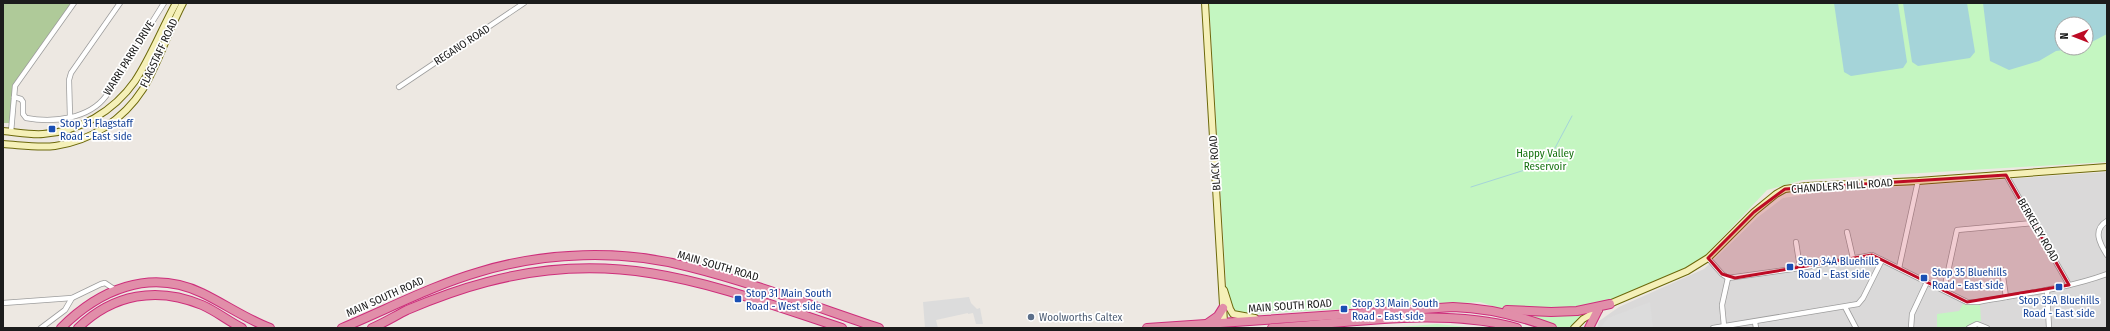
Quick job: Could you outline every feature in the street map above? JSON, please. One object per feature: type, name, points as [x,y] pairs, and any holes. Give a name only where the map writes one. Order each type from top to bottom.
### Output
[{"type":"highway","name":"MAIN SOUTH ROAD","points":[[342,328],[432,288],[480,272],[519,262],[596,256],[638,258],[688,267],[879,328]]},
{"type":"highway","points":[[685,278],[688,267]]},
{"type":"highway","name":"MAIN SOUTH ROAD","points":[[372,328],[408,310],[487,282],[533,272],[580,268],[636,270],[685,278],[842,328]]},
{"type":"highway","points":[[61,328],[84,307],[114,289],[136,284],[166,283],[178,284],[200,292],[249,319],[270,328]]},
{"type":"highway","points":[[78,328],[106,306],[126,298],[145,294],[165,295],[187,300],[203,306],[242,328]]},
{"type":"highway","points":[[1484,309],[1550,312],[1577,311],[1610,304]]},
{"type":"highway","name":"MAIN SOUTH ROAD","points":[[1152,328],[1207,324],[1224,325],[1262,319],[1436,307],[1484,309],[1518,316],[1552,328]]},
{"type":"highway","points":[[1207,324],[1218,316],[1223,308]]},
{"type":"highway","points":[[1589,328],[1598,310]]},
{"type":"highway","name":"MAIN SOUTH ROAD","points":[[1272,328],[1441,317],[1482,320],[1517,328]]},
{"type":"main road","name":"FLAGSTAFF ROAD","points":[[3,132],[42,134],[63,131],[84,124],[111,108],[135,81],[176,3]]},
{"type":"main road","name":"FLAGSTAFF ROAD","points":[[3,144],[54,146],[74,142],[107,126],[123,113],[143,89],[183,3]]},
{"type":"main road","name":"BLACK ROAD","points":[[1205,3],[1224,325]]},
{"type":"main road","name":"CHANDLERS HILL ROAD","points":[[1574,328],[1583,319],[1610,304],[1687,272],[1708,258],[1754,212],[1784,189],[1806,186],[1918,181],[2107,167]]},
{"type":"main road","points":[[1222,283],[1232,313],[1238,316],[1262,319]]},
{"type":"street","points":[[11,132],[15,86],[74,3]]},
{"type":"street","points":[[70,117],[69,80],[72,73],[120,3]]},
{"type":"street","name":"WARRI PARRI DRIVE","points":[[14,97],[21,98],[23,102],[23,114],[26,118],[70,117],[96,107],[101,102],[164,3]]},
{"type":"street","name":"REGANO ROAD","points":[[399,87],[524,3]]},
{"type":"street","name":"BERKELEY ROAD","points":[[2006,175],[2069,285]]},
{"type":"street","points":[[1899,268],[1918,181]]},
{"type":"street","points":[[2107,221],[2098,230],[2098,236],[2107,255]]},
{"type":"street","points":[[1944,290],[1957,230],[2033,223]]},
{"type":"street","points":[[1847,232],[1852,258]]},
{"type":"street","points":[[1796,242],[1800,268]]},
{"type":"street","points":[[1708,258],[1722,274],[1728,278],[1800,268],[1872,255],[1967,302],[2047,290],[2107,274]]},
{"type":"street","points":[[1713,328],[1858,304],[1863,298],[1882,260]]},
{"type":"street","points":[[2002,270],[2006,297]]},
{"type":"street","points":[[1724,326],[1722,305],[1728,278]]},
{"type":"street","points":[[1911,328],[1912,314],[1927,282]]},
{"type":"street","points":[[3,302],[72,298],[105,283],[114,289]]},
{"type":"street","points":[[2047,290],[2049,328]]},
{"type":"street","points":[[41,328],[65,310],[72,298]]},
{"type":"street","points":[[1845,307],[1856,328]]},
{"type":"street","points":[[1755,322],[1756,328]]},
{"type":"street","points":[[1969,328],[1977,324],[1987,328]]},
{"type":"highlighted area","points":[[2006,175],[2069,285],[1967,302],[1872,255],[1735,278],[1722,274],[1708,258],[1754,212],[1785,189]]},
{"type":"shaded area","points":[[2107,172],[2107,328],[1597,328],[1599,321],[1619,307],[1704,269],[1758,217],[1783,198],[1823,192]]},
{"type":"shaded area","points":[[969,297],[971,303],[977,309],[980,308],[983,324],[976,324],[973,313],[968,313],[936,320],[938,328],[925,328],[923,302]]},
{"type":"shaded area","points":[[1650,302],[1653,328],[1600,328],[1608,318]]},
{"type":"green space","points":[[3,3],[74,3],[15,86],[11,123],[3,123]]},
{"type":"green space","name":"Happy Valley Reservoir","points":[[1209,3],[2107,3],[2107,162],[1803,180],[1767,190],[1697,264],[1586,313],[1570,328],[1561,328],[1480,302],[1228,315]]},
{"type":"green space","points":[[1963,304],[1980,305],[1981,321],[1972,323],[1965,328],[1937,328],[1937,314],[1959,311]]},
{"type":"green space","points":[[1437,324],[1477,328],[1387,328]]},
{"type":"water","points":[[1834,3],[1898,3],[1907,62],[1903,68],[1851,76],[1844,72]]},
{"type":"water","points":[[1903,3],[1967,3],[1975,52],[1970,58],[1918,66],[1912,62]]},
{"type":"water","points":[[1983,3],[2107,3],[2107,34],[2094,41],[2094,16],[2054,16],[2054,52],[2039,61],[2009,70],[1990,61]]},
{"type":"waterway","points":[[1471,187],[1547,163],[1572,116]]},
{"type":"place","name":"Stop 31 Flagstaff Road - East side","points":[[52,129]]},
{"type":"place","name":"Stop 34A Bluehills Road - East side","points":[[1790,267]]},
{"type":"place","name":"Stop 35 Bluehills Road - East side","points":[[1924,278]]},
{"type":"place","name":"Stop 35A Bluehills Road - East side","points":[[2059,287]]},
{"type":"place","name":"Stop 31 Main South Road - West side","points":[[738,299]]},
{"type":"place","name":"Stop 33 Main South Road - East side","points":[[1344,309]]},
{"type":"place","name":"Woolworths Caltex","points":[[1031,317]]}]
